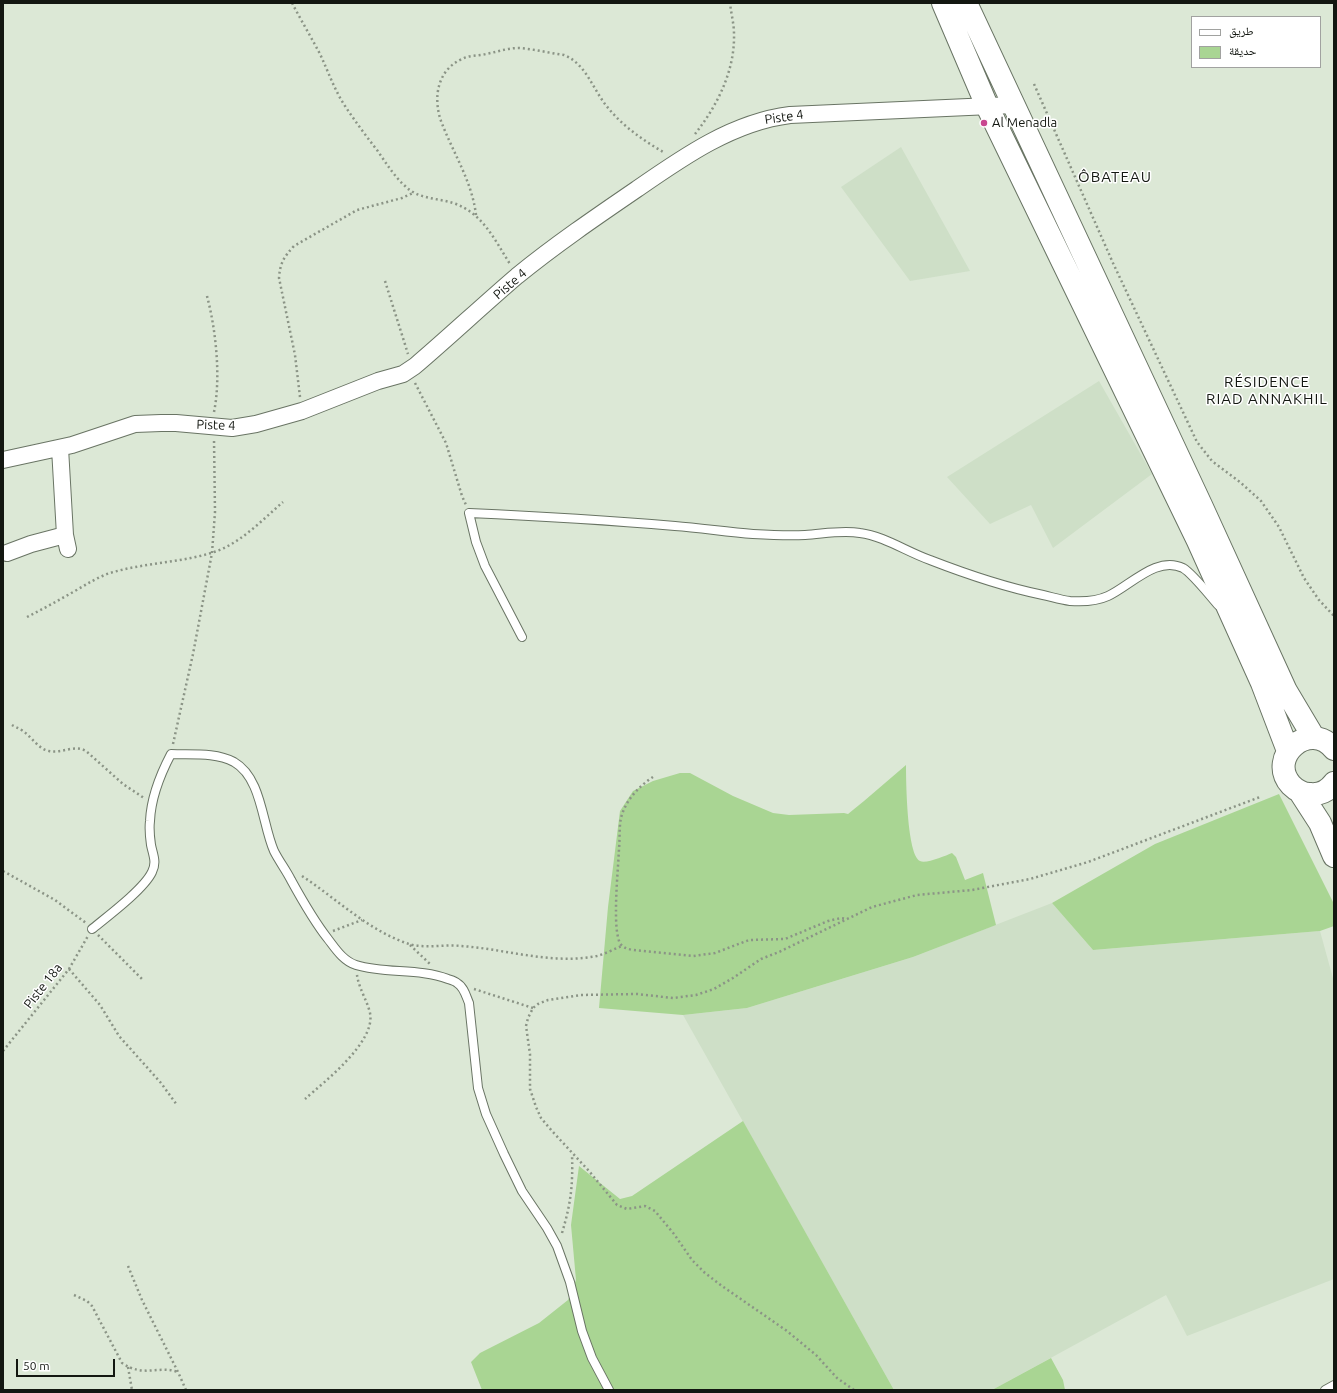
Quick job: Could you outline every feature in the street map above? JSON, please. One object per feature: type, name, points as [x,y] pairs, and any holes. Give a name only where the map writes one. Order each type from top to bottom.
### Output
[{"type":"main road","points":[[961,6],[1013,106],[1198,498],[1286,691],[1325,741]]},
{"type":"main road","points":[[961,6],[987,106],[1185,514],[1270,703],[1288,751]]},
{"type":"main road","points":[[1325,741],[1307,738],[1300,741],[1288,751],[1284,764],[1284,770],[1290,783],[1300,792],[1320,823],[1334,856]]},
{"type":"main road","points":[[1300,792],[1314,794],[1321,793],[1327,790],[1334,783]]},
{"type":"street","name":"Piste 4","points":[[3,460],[60,448],[136,424],[161,423],[232,428],[238,427],[302,411],[378,381],[403,374],[458,330],[517,276],[580,228],[663,171],[698,150],[750,124],[771,117],[797,114],[1013,106]]},
{"type":"street","points":[[7,553],[31,544],[66,542],[60,448]]},
{"type":"lane","points":[[522,637],[484,566],[476,542],[470,513],[565,517],[766,534],[805,535],[860,533],[876,537],[928,560],[990,582],[1070,601],[1089,601],[1100,599],[1110,595],[1134,579],[1159,566],[1173,565],[1183,569],[1191,575],[1236,626]]},
{"type":"lane","points":[[92,929],[123,903],[147,880],[152,873],[155,866],[150,837],[152,801],[162,772],[171,754],[220,757],[234,762],[243,769],[249,775],[252,783],[264,816],[273,850],[304,905],[341,956],[355,965],[441,976],[458,984],[465,992],[469,1003],[478,1088],[486,1114],[522,1191],[547,1228],[557,1246],[567,1275],[582,1331],[592,1358],[609,1390]]},
{"type":"lane","points":[[1325,1390],[1334,1385]]},
{"type":"path","points":[[292,3],[345,106],[394,174],[404,186],[414,193],[453,203],[476,215],[489,231],[517,276]]},
{"type":"path","points":[[694,134],[721,92],[731,65],[734,34],[730,3]]},
{"type":"path","points":[[476,215],[471,189],[441,121],[437,99],[440,83],[449,69],[455,63],[468,57],[510,48],[518,48],[564,55],[573,59],[588,77],[608,108],[634,134],[674,158],[663,171]]},
{"type":"path","points":[[1034,84],[1116,269],[1197,442],[1212,461],[1240,482],[1261,501],[1279,527],[1304,578],[1319,600],[1334,616]]},
{"type":"path","points":[[302,411],[295,354],[279,278],[280,266],[286,254],[294,246],[357,210],[402,198],[414,193]]},
{"type":"path","points":[[385,281],[410,369],[446,443],[462,496],[470,513]]},
{"type":"path","points":[[171,754],[193,654],[212,553],[216,512],[212,426],[216,404],[217,369],[212,313],[207,296]]},
{"type":"path","points":[[27,617],[110,573],[212,553],[242,537],[283,502]]},
{"type":"path","points":[[12,725],[23,731],[46,750],[58,752],[81,748],[86,750],[123,784],[152,801]]},
{"type":"path","points":[[653,777],[633,796],[621,817],[616,923],[619,942],[622,946],[628,950],[693,956],[715,953],[749,940],[785,939],[828,921],[841,918],[847,919]]},
{"type":"path","points":[[854,1390],[837,1378],[816,1355],[787,1331],[705,1273],[692,1260],[674,1234],[655,1212],[645,1206],[627,1209],[617,1205],[599,1182],[541,1118],[530,1089],[530,1054],[526,1026],[533,1008],[548,1000],[581,995],[637,994],[673,998],[696,995],[714,989],[761,959],[785,950],[872,908],[904,897],[972,890],[1030,879],[1124,849],[1260,797]]},
{"type":"path","points":[[280,862],[363,920],[387,934],[410,944],[460,946],[550,958],[581,958],[598,955],[622,946]]},
{"type":"path","points":[[3,871],[55,900],[92,929],[143,980]]},
{"type":"path","points":[[324,934],[363,920]]},
{"type":"path","name":"Piste 18a","points":[[3,1051],[69,968],[92,929]]},
{"type":"path","points":[[410,944],[441,976]]},
{"type":"path","points":[[305,1099],[351,1056],[363,1040],[371,1023],[370,1013],[358,980],[355,965]]},
{"type":"path","points":[[69,968],[100,1005],[119,1036],[162,1083],[177,1104]]},
{"type":"path","points":[[458,984],[533,1008]]},
{"type":"path","points":[[557,1246],[572,1194],[572,1153]]},
{"type":"path","points":[[128,1266],[145,1306],[186,1390]]},
{"type":"path","points":[[74,1295],[87,1301],[92,1306],[119,1360],[128,1367],[141,1371],[169,1370],[178,1372]]},
{"type":"path","points":[[128,1367],[132,1390]]},
{"type":"shaded area","points":[[901,147],[970,271],[910,281],[841,187]]},
{"type":"shaded area","points":[[1099,381],[1152,474],[1053,548],[1031,505],[990,524],[947,477]]},
{"type":"shaded area","points":[[1052,903],[1093,950],[1320,931],[1334,982],[1334,1279],[1187,1336],[1166,1295],[992,1390],[894,1390],[683,1015],[747,1008],[913,957]]},
{"type":"green space","points":[[906,765],[908,817],[912,846],[916,856],[923,862],[952,853],[956,857],[965,880],[983,873],[996,925],[913,957],[747,1008],[683,1015],[599,1008],[608,907],[620,811],[633,791],[653,781],[680,773],[690,773],[733,796],[773,813],[789,815],[848,814]]},
{"type":"green space","points":[[1279,794],[1334,904],[1334,926],[1320,931],[1093,950],[1052,903],[1155,844]]},
{"type":"green space","points":[[743,1121],[894,1390],[482,1390],[471,1362],[480,1353],[539,1323],[568,1300],[576,1280],[571,1225],[579,1166],[620,1199],[632,1196]]},
{"type":"green space","points":[[1051,1358],[1063,1380],[1065,1390],[992,1390]]},
{"type":"place","name":"Al Menadla","points":[[984,123]]},
{"type":"district","name":"ÔBATEAU","points":[[1115,177]]},
{"type":"district","name":"RÉSIDENCE RIAD ANNAKHIL","points":[[1267,390]]}]
